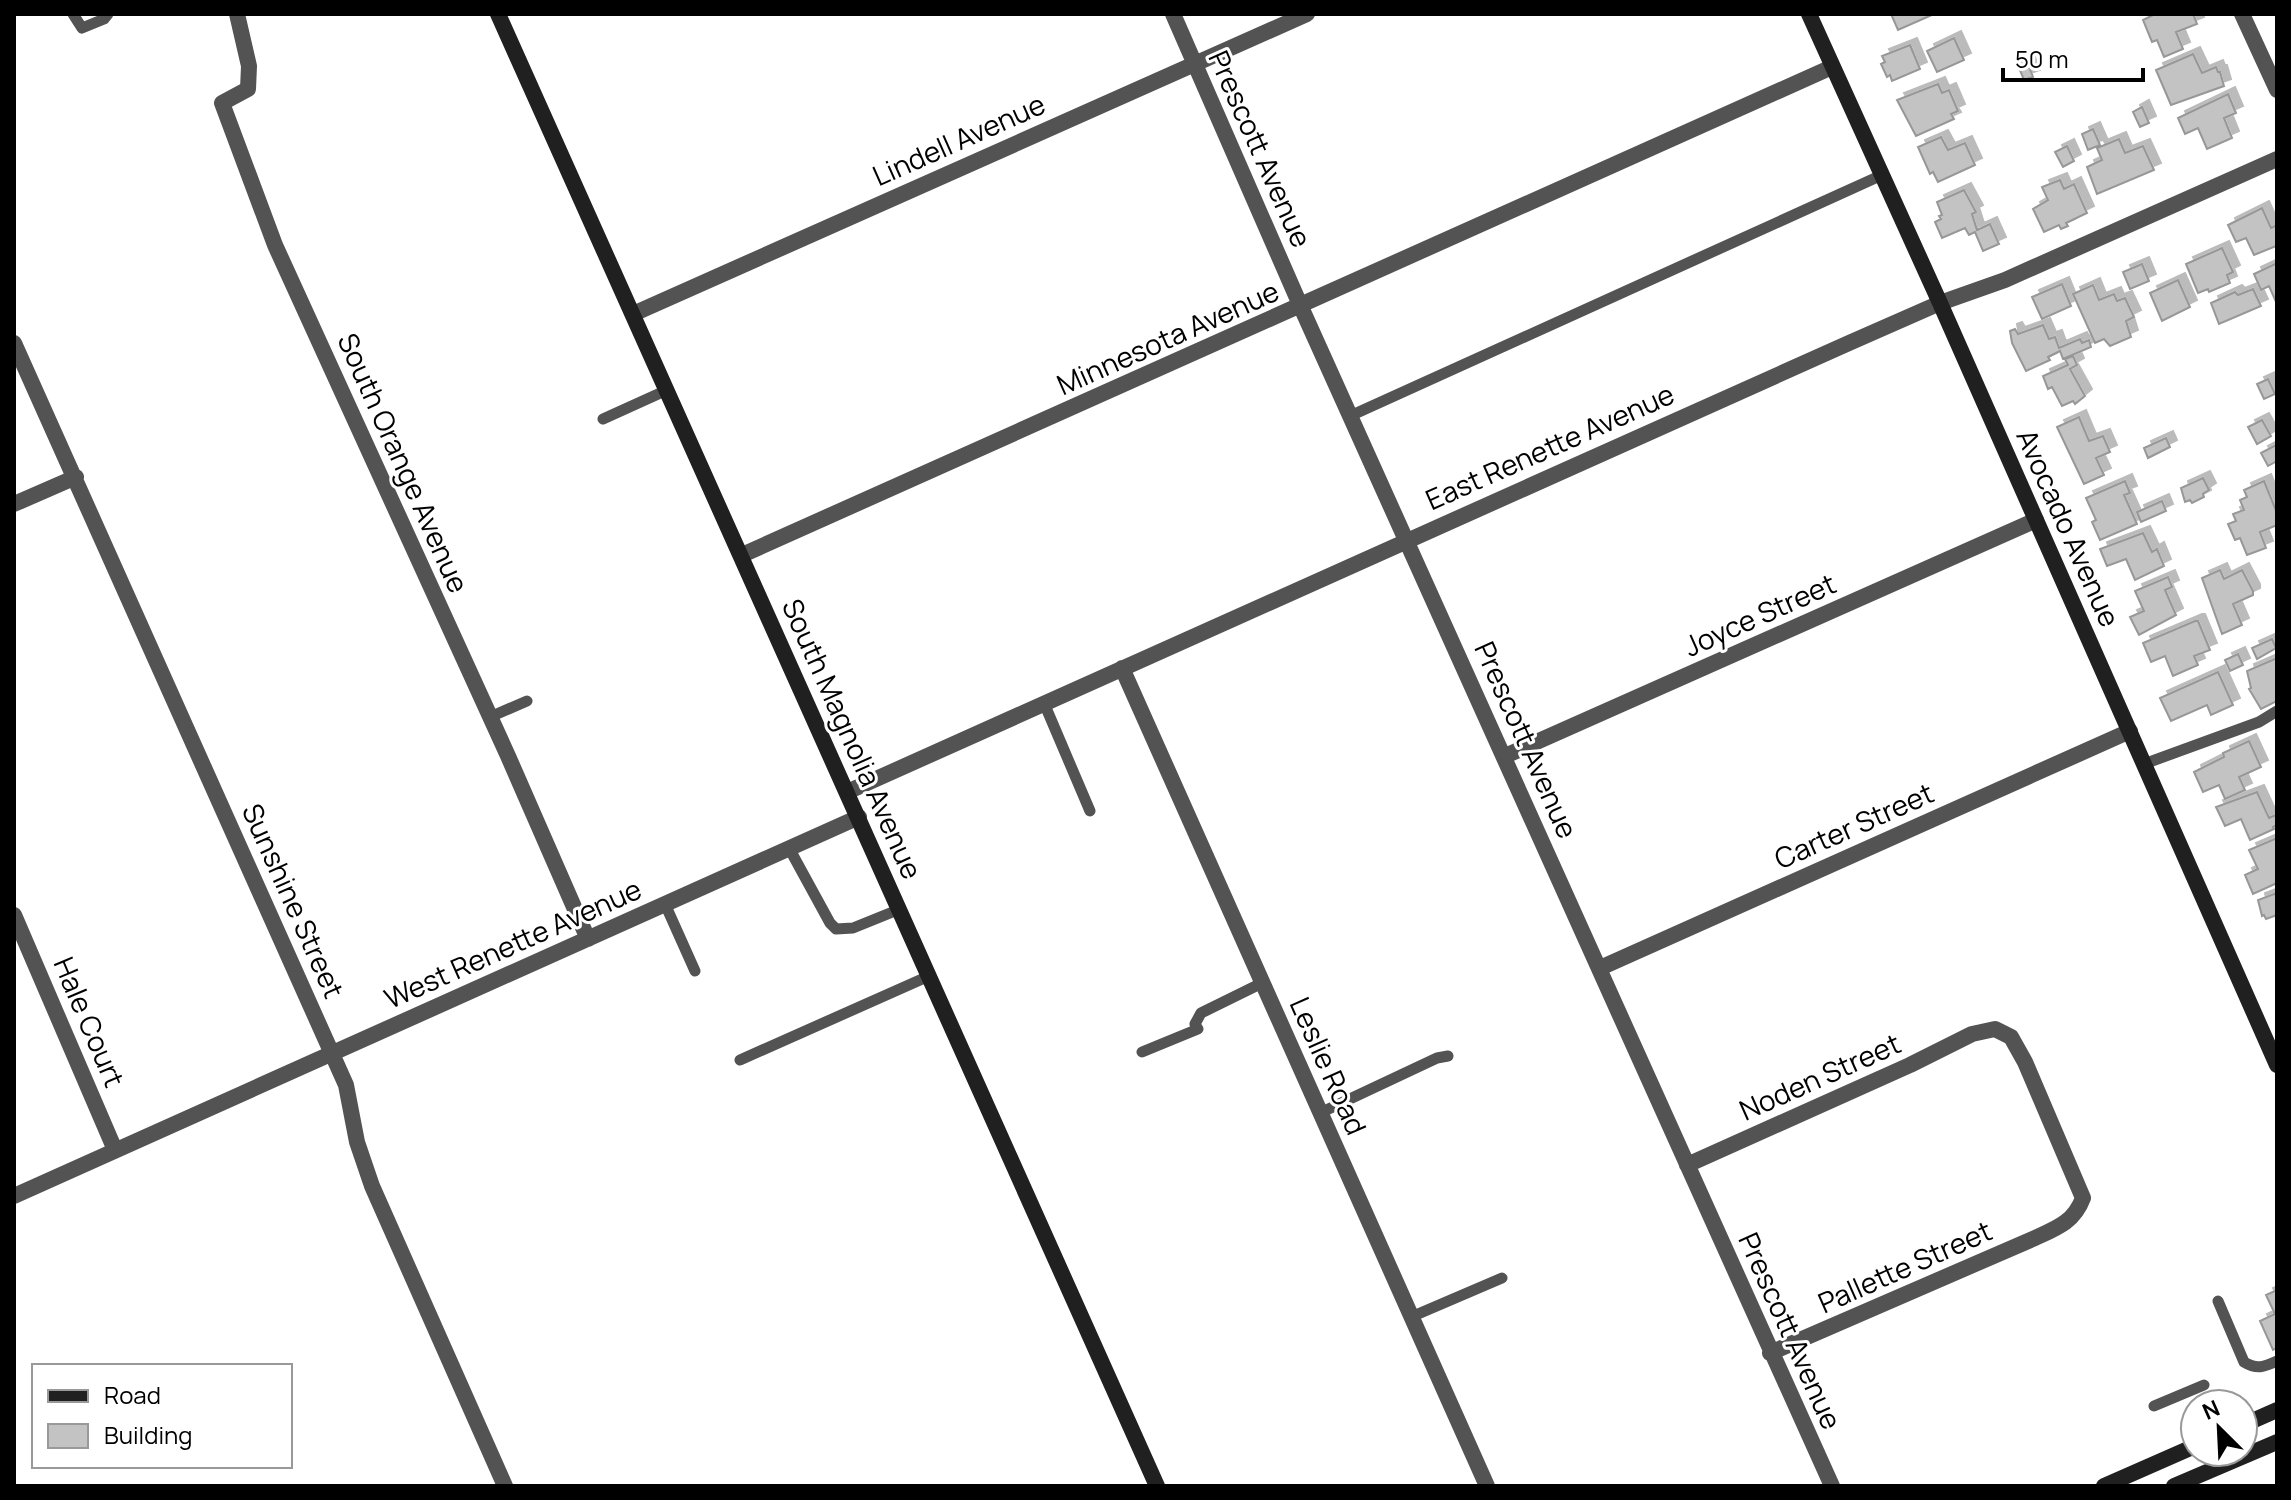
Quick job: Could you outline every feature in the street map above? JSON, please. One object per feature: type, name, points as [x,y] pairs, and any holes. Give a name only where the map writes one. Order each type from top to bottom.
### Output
[{"type":"main road","name":"South Magnolia Avenue","points":[[498,14],[1157,1486]]},
{"type":"main road","name":"Avocado Avenue","points":[[1809,14],[2277,1065]]},
{"type":"main road","points":[[2174,1486],[2277,1442]]},
{"type":"main road","points":[[2104,1486],[2179,1453]]},
{"type":"street","name":"South Orange Avenue","points":[[237,14],[249,66],[248,89],[222,103],[275,245],[588,939]]},
{"type":"street","name":"Prescott Avenue","points":[[1173,14],[1301,307],[1832,1486]]},
{"type":"street","name":"Lindell Avenue","points":[[633,314],[1307,14]]},
{"type":"street","points":[[2242,14],[2277,90]]},
{"type":"street","name":"Minnesota Avenue","points":[[742,555],[1832,67]]},
{"type":"street","name":"East Renette Avenue","points":[[847,792],[1406,539],[1940,303],[2005,280],[2277,159]]},
{"type":"street","name":"Sunshine Street","points":[[14,343],[346,1085],[357,1142],[372,1186],[505,1486]]},
{"type":"street","points":[[14,504],[76,477]]},
{"type":"street","name":"Joyce Street","points":[[1505,756],[2036,520]]},
{"type":"street","name":"Leslie Road","points":[[1122,668],[1487,1486]]},
{"type":"street","name":"Carter Street","points":[[1600,968],[2130,731]]},
{"type":"street","name":"West Renette Avenue","points":[[14,1196],[859,817]]},
{"type":"street","name":"Hale Court","points":[[14,915],[115,1150]]},
{"type":"street","name":"Noden Street","points":[[1687,1165],[1972,1034],[1995,1029],[2011,1037],[2025,1062],[2083,1198],[2077,1214],[2060,1227]]},
{"type":"street","name":"Pallette Street","points":[[1770,1353],[2060,1227]]},
{"type":"lane","points":[[73,14],[82,28],[104,19],[108,14]]},
{"type":"lane","points":[[1350,416],[1882,175]]},
{"type":"lane","points":[[603,419],[667,390]]},
{"type":"lane","points":[[490,717],[527,701]]},
{"type":"lane","points":[[1044,703],[1090,811]]},
{"type":"lane","points":[[2144,764],[2259,722],[2277,711]]},
{"type":"lane","points":[[789,848],[836,929],[853,928],[900,909]]},
{"type":"lane","points":[[665,904],[695,971]]},
{"type":"lane","points":[[740,1060],[929,976]]},
{"type":"lane","points":[[1142,1052],[1198,1029],[1195,1024],[1201,1013],[1262,983]]},
{"type":"lane","points":[[1320,1113],[1437,1058],[1448,1056]]},
{"type":"lane","points":[[1411,1317],[1502,1278]]},
{"type":"lane","points":[[2218,1301],[2244,1362],[2253,1368],[2263,1368],[2277,1361]]},
{"type":"lane","points":[[2154,1406],[2204,1385]]},
{"type":"building","points":[[1891,14],[1934,14],[1898,30]]},
{"type":"building","points":[[2155,14],[2193,14],[2197,24],[2176,32],[2183,49],[2164,57],[2157,40],[2152,42],[2143,20]]},
{"type":"building","points":[[1954,38],[1964,60],[1937,72],[1927,51]]},
{"type":"building","points":[[1910,45],[1920,69],[1892,81],[1881,64],[1885,62],[1882,56]]},
{"type":"building","points":[[2193,54],[2202,73],[2216,67],[2224,86],[2171,105],[2156,70]]},
{"type":"building","points":[[2026,59],[2033,77],[2024,80],[2017,63]]},
{"type":"building","points":[[1938,84],[1942,93],[1949,90],[1958,111],[1951,114],[1954,119],[1916,136],[1897,100]]},
{"type":"building","points":[[2228,94],[2236,113],[2224,118],[2232,138],[2207,149],[2198,128],[2185,134],[2178,118]]},
{"type":"building","points":[[2142,107],[2149,123],[2140,127],[2133,112]]},
{"type":"building","points":[[2093,129],[2100,145],[2088,150],[2082,134]]},
{"type":"building","points":[[1941,137],[1948,150],[1965,143],[1975,165],[1938,182],[1933,172],[1930,174],[1918,147]]},
{"type":"building","points":[[2119,139],[2125,153],[2143,146],[2154,170],[2097,194],[2087,167],[2102,160],[2097,148]]},
{"type":"building","points":[[2067,146],[2074,161],[2063,167],[2055,152]]},
{"type":"building","points":[[2060,180],[2064,189],[2074,184],[2087,213],[2066,223],[2068,226],[2061,229],[2059,225],[2044,232],[2033,209],[2048,200],[2042,187]]},
{"type":"building","points":[[1964,190],[1976,212],[1972,214],[1977,230],[1990,224],[1999,244],[1983,251],[1975,232],[1969,235],[1965,228],[1942,238],[1935,222],[1942,215],[1937,202]]},
{"type":"building","points":[[2262,208],[2271,228],[2277,225],[2277,248],[2254,255],[2246,238],[2236,242],[2228,225]]},
{"type":"building","points":[[2222,248],[2233,272],[2227,275],[2230,283],[2198,293],[2186,264]]},
{"type":"building","points":[[2277,263],[2277,304],[2269,286],[2261,290],[2254,274]]},
{"type":"building","points":[[2142,264],[2149,281],[2130,289],[2123,272]]},
{"type":"building","points":[[2178,280],[2190,307],[2162,321],[2150,293]]},
{"type":"building","points":[[2062,284],[2071,306],[2042,319],[2032,297]]},
{"type":"building","points":[[2093,285],[2099,300],[2114,294],[2117,301],[2125,298],[2134,317],[2126,321],[2131,337],[2110,346],[2104,339],[2095,343],[2073,294]]},
{"type":"building","points":[[2253,289],[2261,306],[2219,324],[2211,303],[2235,292],[2238,295]]},
{"type":"building","points":[[2043,325],[2049,339],[2055,337],[2059,348],[2080,339],[2082,343],[2089,340],[2091,347],[2063,359],[2060,351],[2048,357],[2050,360],[2026,371],[2012,343],[2010,331],[2015,329],[2018,334]]},
{"type":"building","points":[[2073,356],[2077,365],[2070,369],[2085,396],[2075,404],[2073,401],[2062,406],[2052,387],[2048,389],[2043,376],[2068,365],[2065,359]]},
{"type":"building","points":[[2268,379],[2275,394],[2264,399],[2257,384]]},
{"type":"building","points":[[2079,417],[2089,441],[2103,436],[2110,452],[2096,458],[2104,475],[2084,484],[2057,427]]},
{"type":"building","points":[[2262,420],[2271,436],[2257,444],[2248,427]]},
{"type":"building","points":[[2166,438],[2170,447],[2148,458],[2144,448]]},
{"type":"building","points":[[2276,445],[2277,461],[2268,466],[2261,453]]},
{"type":"building","points":[[2203,478],[2209,490],[2203,494],[2204,497],[2192,503],[2190,500],[2185,502],[2181,488]]},
{"type":"building","points":[[2125,481],[2130,493],[2124,495],[2137,524],[2100,540],[2092,522],[2096,520],[2086,498]]},
{"type":"building","points":[[2264,481],[2277,513],[2277,525],[2260,532],[2266,548],[2247,555],[2240,538],[2235,540],[2228,524],[2236,521],[2233,514],[2244,510],[2240,500],[2247,497],[2244,490]]},
{"type":"building","points":[[2162,501],[2166,511],[2141,522],[2137,512]]},
{"type":"building","points":[[2143,533],[2152,552],[2157,549],[2164,566],[2135,580],[2126,559],[2107,566],[2100,549]]},
{"type":"building","points":[[2220,570],[2224,579],[2242,570],[2253,591],[2253,595],[2233,604],[2242,625],[2222,634],[2202,578]]},
{"type":"building","points":[[2168,577],[2172,587],[2165,590],[2176,615],[2139,635],[2130,617],[2144,611],[2135,591]]},
{"type":"building","points":[[2198,621],[2210,650],[2194,656],[2198,665],[2173,676],[2165,656],[2151,662],[2143,643]]},
{"type":"building","points":[[2272,639],[2276,648],[2257,659],[2252,648]]},
{"type":"building","points":[[2238,654],[2243,665],[2230,671],[2225,660]]},
{"type":"building","points":[[2277,658],[2277,701],[2261,709],[2249,689],[2247,671]]},
{"type":"building","points":[[2218,672],[2233,705],[2211,715],[2207,705],[2171,721],[2160,698]]},
{"type":"building","points":[[2249,741],[2261,767],[2239,777],[2245,790],[2225,799],[2219,785],[2203,792],[2194,772]]},
{"type":"building","points":[[2257,792],[2269,818],[2276,815],[2277,825],[2250,840],[2241,819],[2225,826],[2216,807]]},
{"type":"building","points":[[2277,838],[2277,883],[2253,894],[2245,875],[2258,869],[2249,850]]},
{"type":"building","points":[[2277,895],[2277,915],[2266,919],[2262,916],[2258,900]]},
{"type":"building","points":[[2277,1290],[2277,1348],[2273,1350],[2260,1321],[2275,1314],[2266,1295]]}]
